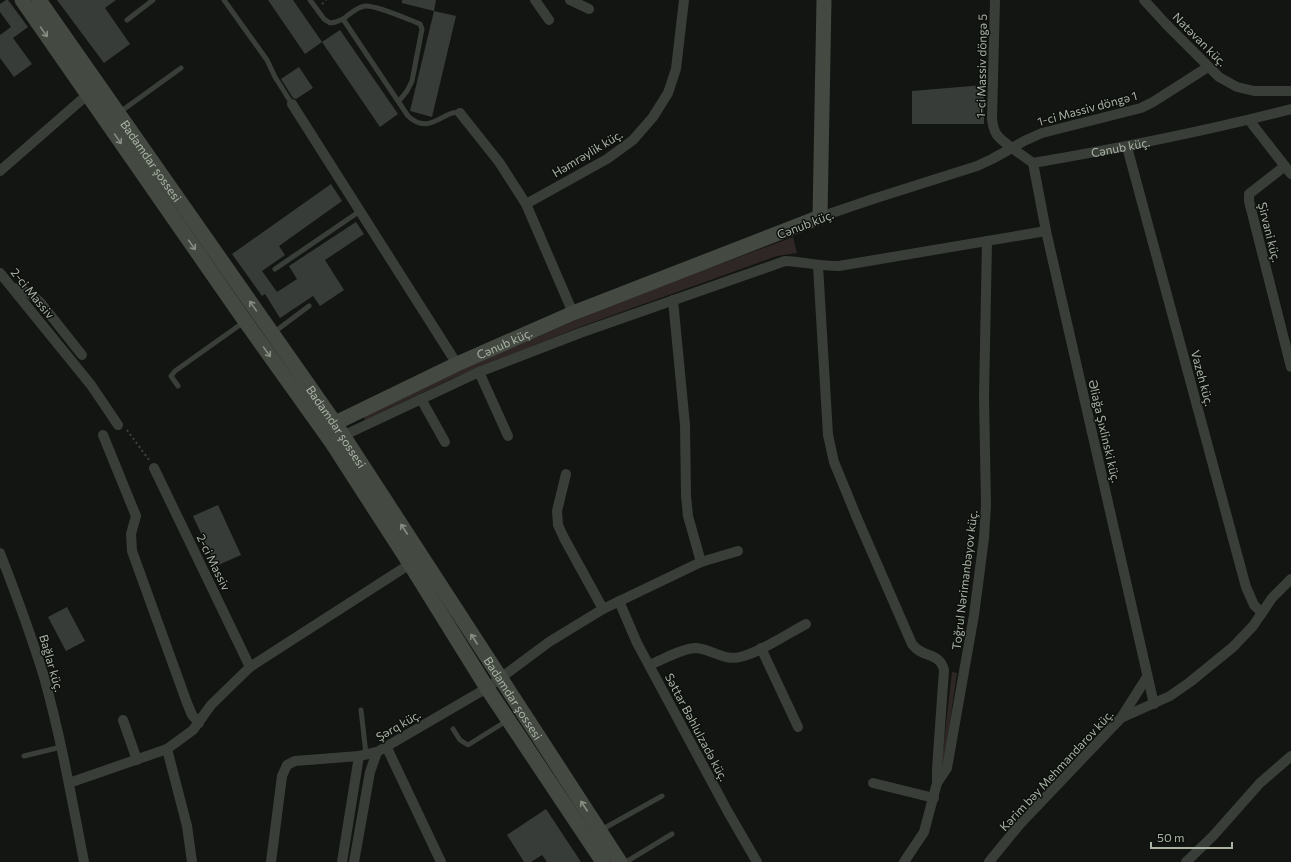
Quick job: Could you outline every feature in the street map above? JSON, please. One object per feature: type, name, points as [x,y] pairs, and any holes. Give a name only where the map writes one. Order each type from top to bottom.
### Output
[{"type":"main road","points":[[820,218],[824,0]]},
{"type":"main road","name":"Badamdar şossesi","points":[[34,2],[87,94],[245,321],[329,426]]},
{"type":"main road","name":"Badamdar şossesi","points":[[34,2],[118,114],[272,334],[329,426],[500,679],[620,862]]},
{"type":"main road","name":"Cənub küç.","points":[[329,426],[457,364],[573,313],[820,218]]},
{"type":"main road","name":"Badamdar şossesi","points":[[338,439],[410,564],[487,688],[603,862]]},
{"type":"street","points":[[535,0],[549,20]]},
{"type":"street","points":[[570,0],[589,10]]},
{"type":"street","name":"Həmrəylik küç.","points":[[526,204],[607,159],[633,140],[653,117],[668,93],[676,69],[684,0]]},
{"type":"street","name":"1-ci Massiv döngə 5","points":[[995,0],[993,130],[998,138],[1012,148]]},
{"type":"street","name":"Natəvan küç.","points":[[1144,0],[1208,68],[1219,77],[1237,87],[1254,91],[1291,92]]},
{"type":"street","name":"1-ci Massiv döngə 1","points":[[1012,148],[1042,133],[1140,108],[1153,102],[1208,68]]},
{"type":"street","points":[[0,171],[87,94]]},
{"type":"street","points":[[292,104],[457,364]]},
{"type":"street","name":"Cənub küç.","points":[[1033,163],[1127,147],[1249,120],[1291,109]]},
{"type":"street","points":[[460,113],[499,162],[526,204],[573,313]]},
{"type":"street","points":[[1249,120],[1288,170]]},
{"type":"street","name":"Vazeh küç.","points":[[1127,147],[1246,587],[1254,605],[1262,613]]},
{"type":"street","points":[[1012,148],[1033,163]]},
{"type":"street","name":"Cənub küç.","points":[[820,218],[873,199],[977,166],[1012,148]]},
{"type":"street","name":"Əliağa Şıxlinski küç.","points":[[1033,163],[1046,231],[1154,704]]},
{"type":"street","name":"Şirvani küç.","points":[[1288,170],[1249,194],[1248,201],[1291,367]]},
{"type":"street","name":"Cənub küç.","points":[[338,439],[479,372],[580,333],[785,261],[803,262],[818,266],[839,266],[1046,231]]},
{"type":"street","name":"Toğrul Nərimanbəyov küç.","points":[[904,862],[924,832],[938,783],[947,768],[964,679],[974,615],[984,538],[986,505],[984,398],[986,241]]},
{"type":"street","points":[[818,266],[828,435],[834,462],[912,644],[917,650],[936,657],[940,661],[944,670],[937,769],[938,783]]},
{"type":"street","name":"2-ci Massiv","points":[[0,273],[14,288],[91,385],[118,425]]},
{"type":"street","points":[[14,288],[28,292],[40,302],[82,355]]},
{"type":"street","points":[[673,300],[685,425],[686,496],[688,516],[702,562]]},
{"type":"street","points":[[479,372],[508,436]]},
{"type":"street","points":[[421,399],[445,442]]},
{"type":"street","points":[[103,435],[136,516],[131,534],[132,551],[186,703],[199,723]]},
{"type":"street","name":"2-ci Massiv","points":[[154,468],[250,667]]},
{"type":"street","points":[[566,474],[557,511],[558,525],[603,609]]},
{"type":"street","name":"Şərq küç.","points":[[354,862],[370,772],[377,752],[387,748],[487,688],[549,642],[603,609],[702,562],[738,551]]},
{"type":"street","name":"Bağlar küç.","points":[[0,553],[29,630],[44,678],[69,783],[84,862]]},
{"type":"street","points":[[69,783],[167,749],[185,737],[199,723],[211,705],[250,667],[410,564]]},
{"type":"street","name":"Kərim bəy Mehmandarov küç.","points":[[989,862],[1020,824],[1121,718],[1170,696],[1190,682],[1233,647],[1253,626],[1272,598],[1291,579]]},
{"type":"street","name":"Səttar Bəhlulzadə küç.","points":[[619,601],[637,643],[728,812],[757,862]]},
{"type":"street","points":[[649,665],[688,649],[696,648],[724,657],[740,657],[761,648],[806,624]]},
{"type":"street","points":[[761,648],[798,727]]},
{"type":"street","points":[[1121,718],[1147,677]]},
{"type":"street","points":[[123,720],[137,760]]},
{"type":"street","points":[[387,748],[441,862]]},
{"type":"street","points":[[167,749],[187,826],[192,862]]},
{"type":"street","points":[[271,862],[282,776],[288,765],[295,761],[362,755],[377,752]]},
{"type":"street","points":[[342,862],[362,755]]},
{"type":"street","points":[[1186,862],[1213,836],[1260,783],[1291,756]]},
{"type":"street","points":[[873,783],[934,798]]},
{"type":"lane","points":[[127,20],[153,0]]},
{"type":"lane","points":[[224,0],[267,60],[275,77],[292,104]]},
{"type":"lane","points":[[310,0],[324,19],[330,23],[343,19],[354,10],[365,6],[375,8],[420,24],[422,29],[412,81],[399,101]]},
{"type":"lane","points":[[343,19],[408,116],[413,121],[422,124],[431,123],[454,112],[460,113]]},
{"type":"lane","points":[[118,114],[181,68]]},
{"type":"lane","points":[[276,268],[360,211]]},
{"type":"lane","points":[[272,334],[309,306]]},
{"type":"lane","points":[[178,386],[171,376],[175,371],[245,321]]},
{"type":"lane","points":[[361,710],[362,755]]},
{"type":"lane","points":[[453,729],[460,740],[468,745],[509,720]]},
{"type":"lane","points":[[24,756],[61,747]]},
{"type":"lane","points":[[600,831],[662,796]]},
{"type":"lane","points":[[626,862],[672,834]]},
{"type":"path","points":[[118,425],[126,429],[154,468]]},
{"type":"shaded area","points":[[793,237],[797,253],[777,256],[577,328],[449,380],[365,420],[363,416],[442,378],[620,301]]},
{"type":"shaded area","points":[[952,672],[957,673],[943,768],[941,768]]},
{"type":"building","points":[[8,0],[28,27],[13,38],[32,64],[14,77],[0,58],[0,35],[11,27],[0,12],[0,4]]},
{"type":"building","points":[[57,0],[116,0],[105,8],[130,44],[104,63]]},
{"type":"building","points":[[268,0],[293,0],[322,42],[305,54]]},
{"type":"building","points":[[402,0],[436,0],[434,11],[402,3]]},
{"type":"building","points":[[434,11],[456,16],[432,117],[410,111]]},
{"type":"building","points":[[340,30],[398,114],[380,127],[322,42]]},
{"type":"building","points":[[299,67],[313,88],[296,99],[293,98],[281,79]]},
{"type":"building","points":[[984,85],[984,124],[912,124],[912,91]]},
{"type":"building","points":[[331,184],[342,201],[279,246],[285,255],[262,271],[277,292],[297,279],[289,266],[356,222],[364,234],[325,260],[344,290],[320,306],[313,296],[280,318],[265,294],[262,296],[232,254]]},
{"type":"building","points":[[218,505],[241,555],[216,566],[193,516]]},
{"type":"building","points":[[67,607],[85,641],[66,651],[48,617]]},
{"type":"building","points":[[546,809],[581,862],[547,862],[542,855],[531,862],[524,862],[507,835]]}]
